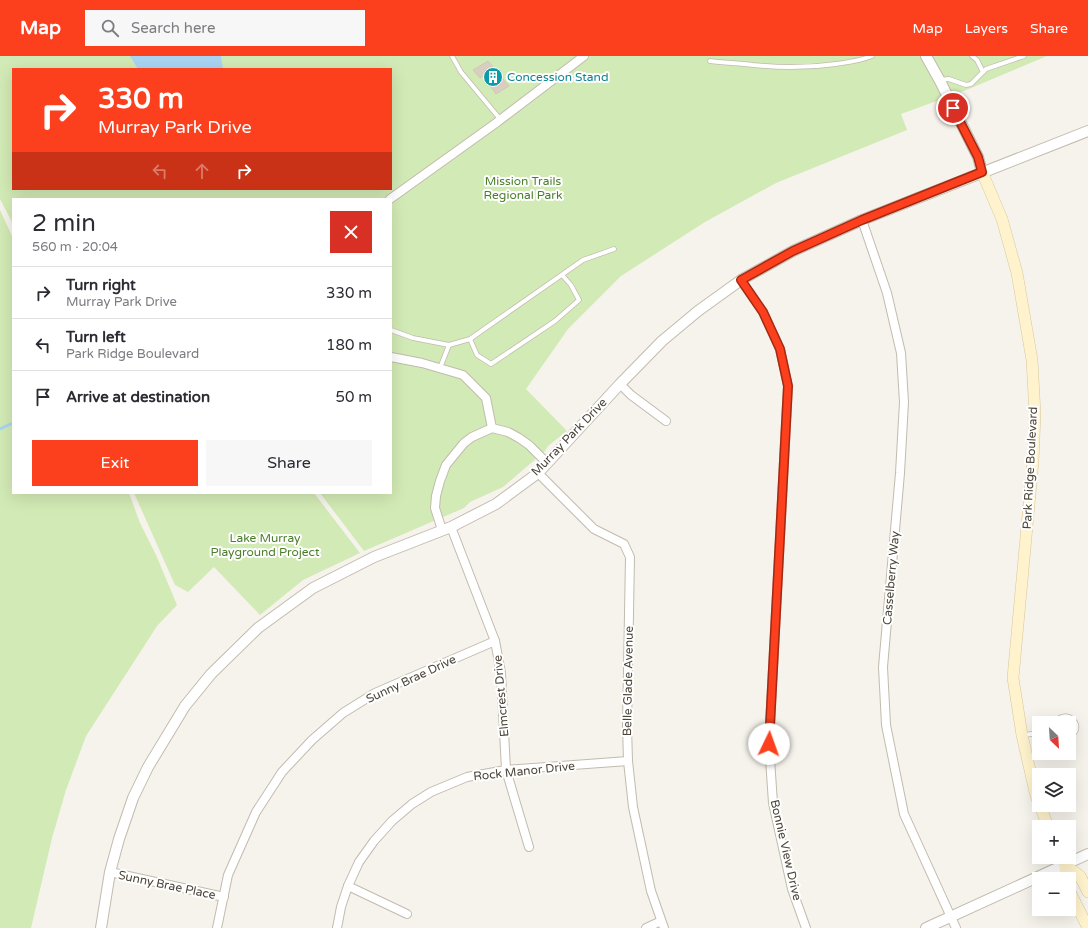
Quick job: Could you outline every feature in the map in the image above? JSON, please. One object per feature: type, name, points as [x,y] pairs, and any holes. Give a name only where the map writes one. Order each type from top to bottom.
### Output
[{"type":"main road","name":"Park Ridge Boulevard","points":[[982,172],[1002,219],[1017,273],[1032,360],[1035,414],[1033,461],[1013,678],[1022,735],[1032,779]]},
{"type":"main road","points":[[1066,864],[1080,876],[1088,892]]},
{"type":"main road","points":[[1076,904],[1088,928]]},
{"type":"street","points":[[391,198],[500,120],[584,56]]},
{"type":"street","name":"Park Ridge Boulevard","points":[[926,56],[978,157],[982,172]]},
{"type":"street","name":"Murray Park Drive","points":[[100,928],[110,872],[118,840],[133,798],[148,766],[185,706],[211,674],[258,628],[313,588],[374,557],[446,528],[496,504],[538,472],[662,340],[698,311],[741,280],[793,251],[862,220],[1088,131]]},
{"type":"street","name":"Casselberry Way","points":[[862,220],[887,293],[901,353],[904,402],[900,473],[883,667],[886,726],[904,814],[956,928]]},
{"type":"street","name":"Bonnie View Drive","points":[[741,280],[763,312],[780,349],[788,386],[769,744],[773,804],[792,889],[806,928]]},
{"type":"street","points":[[392,357],[422,363],[463,375],[486,398],[492,428],[508,432],[519,438],[529,445],[547,463]]},
{"type":"street","points":[[620,384],[631,395],[666,421]]},
{"type":"street","name":"Elmcrest Drive","points":[[492,428],[472,437],[464,443],[446,465],[436,496],[435,508],[446,528],[495,641],[501,673],[506,770],[528,847]]},
{"type":"street","name":"Belle Glade Avenue","points":[[538,472],[594,529],[624,544],[630,557],[627,726],[628,761],[633,808],[651,891],[662,924]]},
{"type":"street","name":"Sunny Brae Drive","points":[[217,928],[228,875],[256,812],[282,772],[312,740],[343,713],[375,693],[495,641]]},
{"type":"street","name":"Rock Manor Drive","points":[[337,928],[341,907],[348,886],[359,862],[374,841],[392,821],[412,804],[431,792],[467,777],[506,770],[628,761]]},
{"type":"street","points":[[1076,857],[1088,854]]},
{"type":"street","points":[[926,928],[1057,864]]},
{"type":"street","name":"Sunny Brae Place","points":[[110,872],[224,897]]},
{"type":"street","points":[[348,886],[408,914]]},
{"type":"street","points":[[646,928],[662,924]]},
{"type":"lane","points":[[452,56],[462,72],[500,120]]},
{"type":"lane","points":[[710,61],[766,67],[811,68],[850,63],[872,56]]},
{"type":"lane","points":[[972,56],[977,60],[983,72]]},
{"type":"lane","points":[[1008,62],[1010,56]]},
{"type":"lane","points":[[939,80],[949,79],[966,85],[970,84],[986,69],[1024,56]]},
{"type":"lane","points":[[392,330],[413,338],[449,345],[470,339],[583,260],[614,249]]},
{"type":"lane","points":[[470,339],[477,354],[491,364],[555,321],[579,300],[571,285],[562,275]]},
{"type":"lane","points":[[440,368],[449,345]]},
{"type":"lane","points":[[1022,735],[1032,734]]},
{"type":"green space","name":"Mission Trails Regional Park","points":[[0,56],[1047,56],[964,91],[901,114],[907,130],[776,183],[705,222],[621,276],[568,329],[526,389],[567,431],[548,446],[545,451],[503,487],[470,502],[464,508],[364,551],[321,494],[392,494],[392,198],[12,198],[12,222],[0,199]]},
{"type":"green space","points":[[0,210],[12,236],[12,494],[129,494],[140,523],[156,555],[177,605],[157,626],[86,736],[66,790],[52,838],[31,928],[0,928]]},
{"type":"green space","name":"Lake Murray Playground Project","points":[[134,494],[315,494],[360,553],[303,580],[260,615],[214,567],[188,592],[175,585]]},
{"type":"water","points":[[130,56],[221,56],[223,68],[137,68]]},
{"type":"building","name":"Concession Stand","points":[[488,61],[509,86],[496,94],[483,76],[480,78],[473,70]]},
{"type":"waterway","points":[[0,429],[12,423]]},
{"type":"place","name":"Concession Stand","points":[[493,77]]},
{"type":"route","points":[[769,744],[788,386],[780,349],[763,312],[741,280],[793,251],[862,220],[982,172],[978,157],[953,108]]}]
